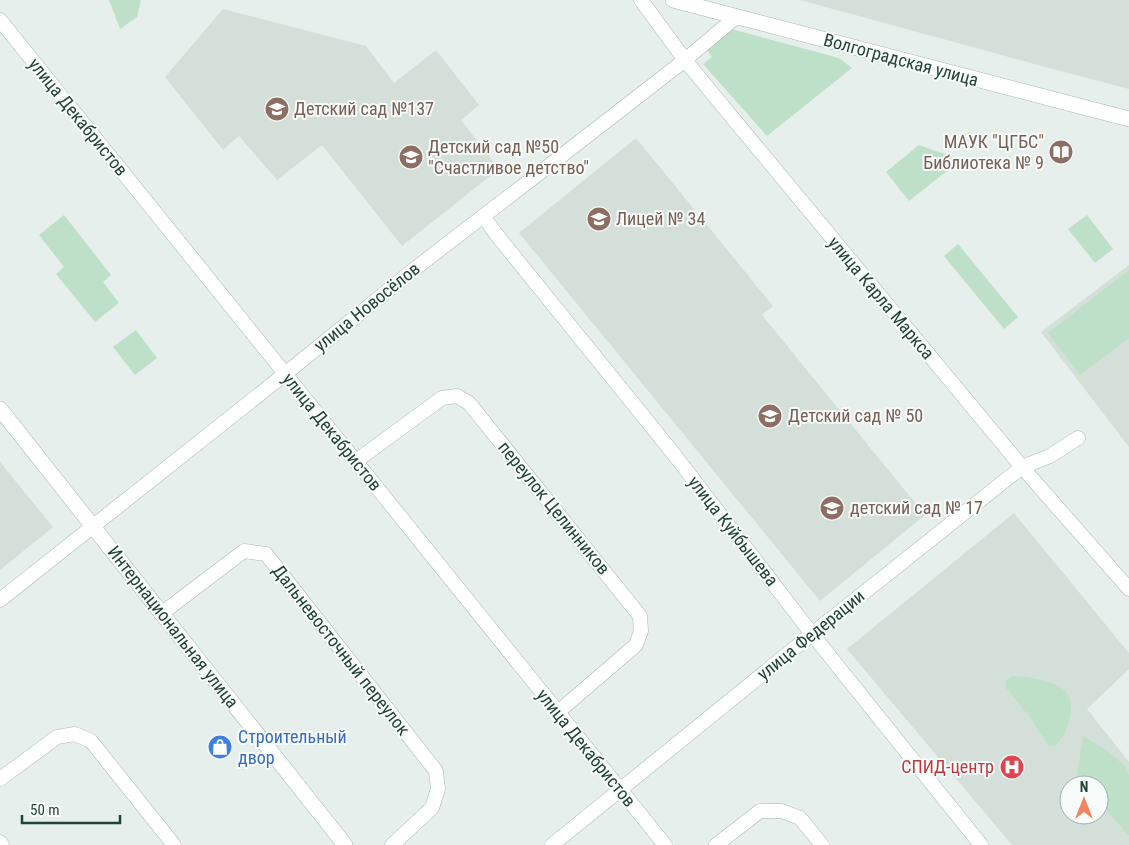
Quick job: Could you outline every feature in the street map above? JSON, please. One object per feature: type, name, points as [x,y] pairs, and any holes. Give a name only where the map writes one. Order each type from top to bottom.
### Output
[{"type":"street","name":"улица Карла Маркса","points":[[641,0],[685,60],[1022,468],[1129,589]]},
{"type":"street","name":"Волгоградская улица","points":[[673,0],[1129,119]]},
{"type":"street","name":"улица Новосёлов","points":[[0,600],[417,267],[685,60],[736,17]]},
{"type":"street","name":"улица Декабристов","points":[[0,20],[665,845]]},
{"type":"street","name":"улица Куйбышева","points":[[484,216],[496,234],[673,454],[812,634],[981,845]]},
{"type":"street","name":"переулок Целинников","points":[[356,462],[442,398],[457,396],[469,403],[640,616],[641,631],[636,645],[558,712]]},
{"type":"street","name":"Интернациональная улица","points":[[0,409],[345,845]]},
{"type":"street","name":"улица Федерации","points":[[552,845],[812,634],[1022,468],[1050,456],[1078,438]]},
{"type":"street","name":"Дальневосточный переулок","points":[[161,614],[244,551],[266,554],[436,771],[438,789],[432,808],[392,845]]},
{"type":"street","points":[[0,779],[57,737],[75,734],[91,741],[174,845]]},
{"type":"street","points":[[716,845],[760,811],[782,811],[800,818],[822,845]]},
{"type":"shaded area","points":[[800,0],[1129,0],[1129,89],[1034,64]]},
{"type":"shaded area","points":[[223,9],[366,46],[394,83],[436,50],[479,105],[461,120],[499,169],[402,246],[322,145],[277,180],[239,136],[223,150],[165,77]]},
{"type":"shaded area","points":[[636,138],[773,306],[762,315],[925,515],[820,601],[519,233]]},
{"type":"shaded area","points":[[1129,265],[1129,447],[1041,332]]},
{"type":"shaded area","points":[[0,462],[53,527],[0,570]]},
{"type":"shaded area","points":[[1014,513],[1129,653],[1129,669],[1087,709],[1129,762],[1129,845],[1012,845],[847,649]]},
{"type":"green space","points":[[109,0],[141,0],[137,17],[120,29]]},
{"type":"green space","points":[[731,29],[839,58],[852,68],[767,136],[703,64],[712,57],[706,49]]},
{"type":"green space","points":[[919,145],[961,160],[909,201],[886,172]]},
{"type":"green space","points":[[64,215],[111,275],[103,282],[119,303],[95,322],[56,274],[64,267],[39,235]]},
{"type":"green space","points":[[1087,215],[1113,249],[1095,263],[1068,229]]},
{"type":"green space","points":[[958,244],[1018,317],[1004,329],[944,256]]},
{"type":"green space","points":[[1129,270],[1129,338],[1080,375],[1048,333]]},
{"type":"green space","points":[[136,330],[157,358],[135,375],[113,347]]},
{"type":"green space","points":[[1011,676],[1045,681],[1054,684],[1067,693],[1071,704],[1070,718],[1065,733],[1055,746],[1048,745],[1028,715],[1006,688],[1006,681]]},
{"type":"green space","points":[[1083,736],[1106,750],[1125,766],[1129,775],[1129,836],[1109,813],[1109,775],[1077,775]]},
{"type":"place","name":"Детский сад №137","points":[[277,109]]},
{"type":"place","name":"МАУК \"ЦГБС\" Библиотека № 9","points":[[1061,152]]},
{"type":"place","name":"Детский сад №50 \"Счастливое детство\"","points":[[411,157]]},
{"type":"place","name":"Лицей № 34","points":[[599,219]]},
{"type":"place","name":"Детский сад № 50","points":[[770,416]]},
{"type":"place","name":"детский сад № 17","points":[[832,508]]},
{"type":"place","name":"Строительный двор","points":[[220,747]]},
{"type":"place","name":"СПИД-центр","points":[[1012,767]]}]
